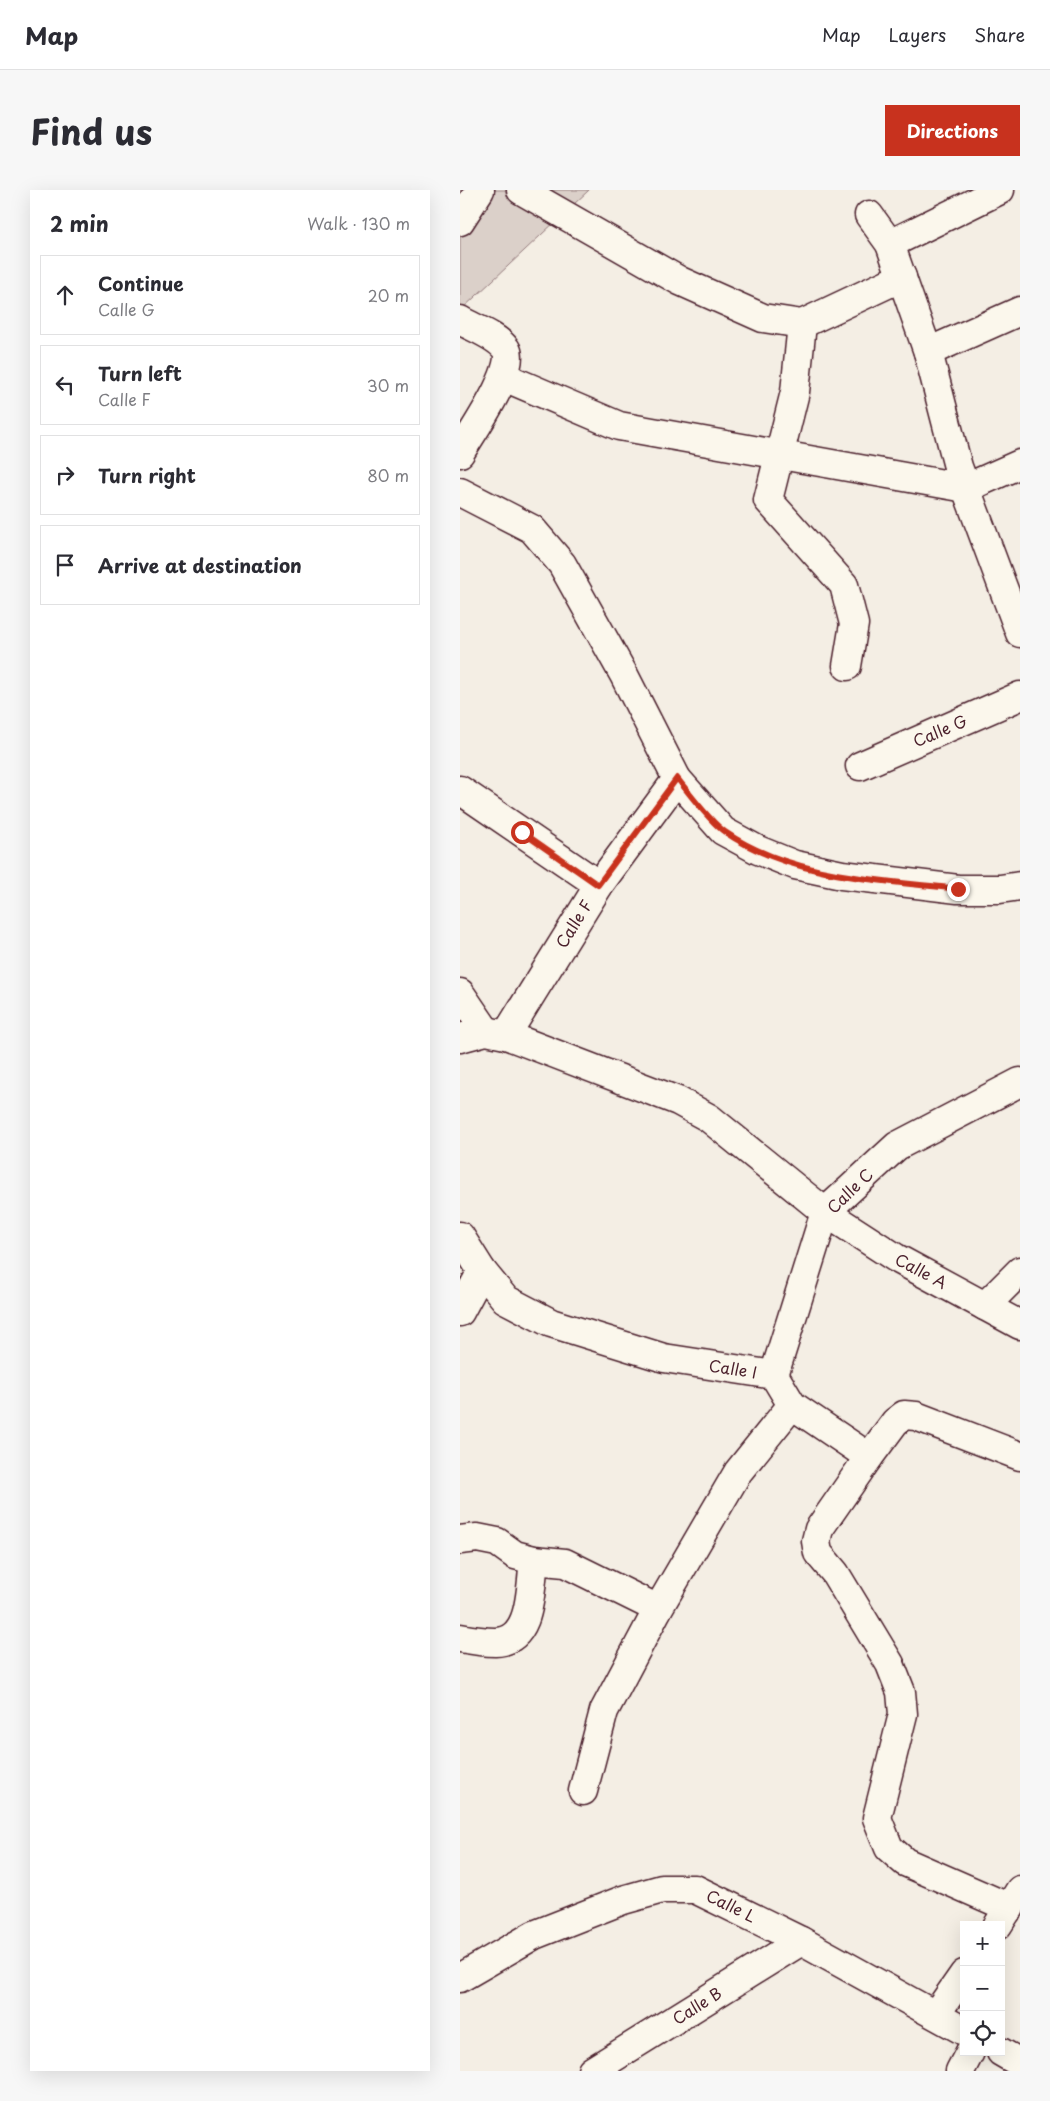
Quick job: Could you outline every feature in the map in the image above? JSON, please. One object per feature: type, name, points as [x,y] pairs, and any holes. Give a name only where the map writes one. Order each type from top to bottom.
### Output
[{"type":"street","points":[[460,220],[480,190]]},
{"type":"street","points":[[521,190],[680,281],[763,318],[802,324],[902,277]]},
{"type":"street","points":[[890,244],[1000,190]]},
{"type":"street","points":[[870,215],[890,244],[928,352],[958,467],[1018,619]]},
{"type":"street","points":[[928,352],[1020,311]]},
{"type":"street","points":[[460,320],[505,348],[508,355],[504,377],[460,452]]},
{"type":"street","points":[[802,324],[795,392],[777,455],[768,500],[844,585],[854,624],[846,666]]},
{"type":"street","points":[[504,377],[619,426],[966,488],[1020,464]]},
{"type":"street","points":[[460,492],[532,529],[562,564],[624,675],[677,778],[723,831],[758,850],[795,864],[842,875],[958,889],[1000,889],[1020,886]]},
{"type":"street","name":"Calle G","points":[[860,766],[1020,696]]},
{"type":"street","name":"Calle F","points":[[496,1033],[598,885],[677,778]]},
{"type":"street","points":[[460,790],[598,885]]},
{"type":"street","points":[[460,993],[496,1033]]},
{"type":"street","points":[[460,1038],[496,1033]]},
{"type":"street","name":"Calle A","points":[[496,1033],[678,1101],[709,1118],[825,1212],[896,1258],[1020,1325]]},
{"type":"street","name":"Calle C","points":[[774,1375],[825,1212],[897,1146],[1020,1082]]},
{"type":"street","name":"Calle I","points":[[460,1236],[482,1271],[505,1299],[551,1323],[664,1358],[774,1375],[792,1405],[869,1457]]},
{"type":"street","points":[[460,1312],[482,1271]]},
{"type":"street","points":[[985,1306],[1020,1271]]},
{"type":"street","points":[[583,1791],[604,1712],[658,1609],[738,1472],[792,1405]]},
{"type":"street","points":[[1009,1908],[905,1862],[889,1848],[877,1818],[903,1714],[901,1692],[890,1664],[875,1639],[835,1573],[818,1554],[816,1541],[819,1529],[869,1457],[894,1422],[904,1415],[916,1416],[1020,1456]]},
{"type":"street","points":[[460,1540],[477,1538],[497,1542],[515,1555],[534,1560],[564,1563],[658,1609]]},
{"type":"street","points":[[460,1638],[496,1642],[514,1636],[526,1620],[534,1560]]},
{"type":"street","name":"Calle L","points":[[460,1978],[534,1935],[623,1900],[662,1889],[695,1889],[801,1942],[960,2029]]},
{"type":"street","name":"Calle B","points":[[592,2071],[801,1942]]},
{"type":"street","points":[[936,2014],[960,1980]]},
{"type":"street","points":[[1005,2054],[1020,2063]]},
{"type":"street","points":[[960,2071],[968,2056]]},
{"type":"shaded area","points":[[460,190],[589,190],[460,311]]},
{"type":"route","points":[[522,832],[598,885],[677,778],[723,831],[758,850],[795,864],[842,875],[958,889]]}]
